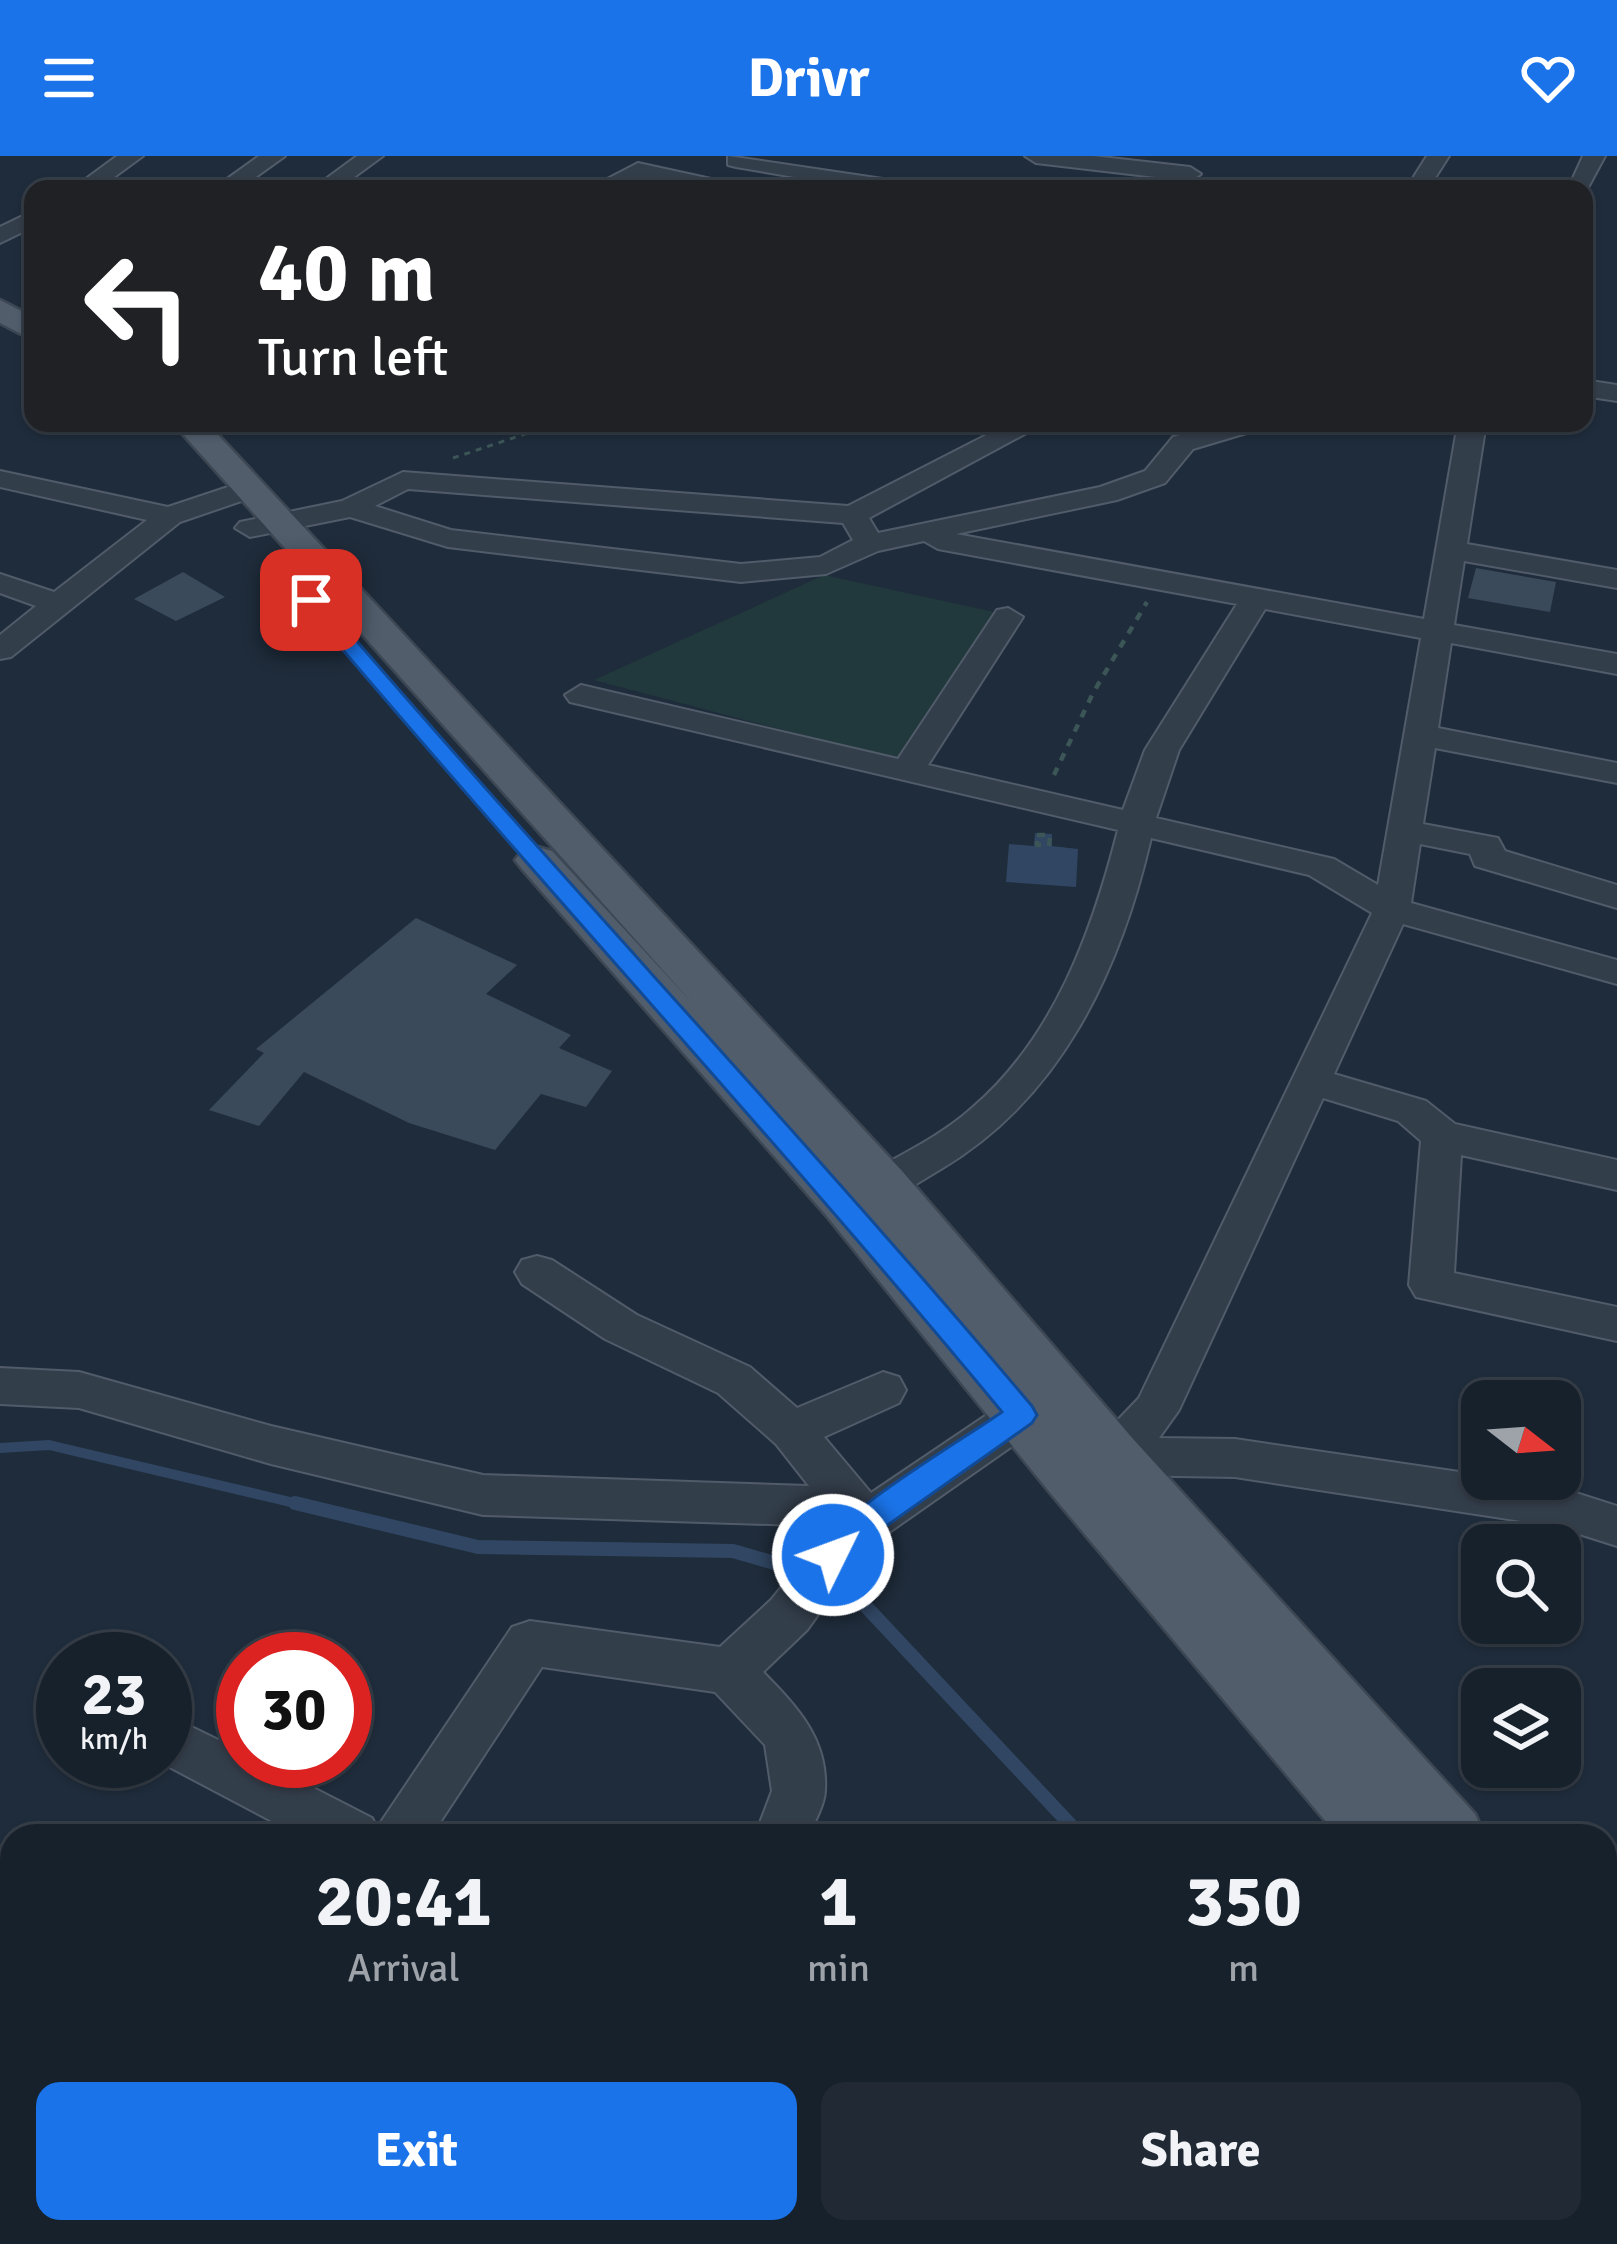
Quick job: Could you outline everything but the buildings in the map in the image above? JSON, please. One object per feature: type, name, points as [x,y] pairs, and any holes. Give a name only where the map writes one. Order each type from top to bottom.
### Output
[{"type":"main road","points":[[161,432],[250,508],[467,733],[884,1184],[1093,1467],[1371,1824]]},
{"type":"main road","points":[[195,432],[433,744],[844,1202],[1022,1415],[1093,1467],[1440,1824]]},
{"type":"street","points":[[96,180],[132,156]]},
{"type":"street","points":[[238,180],[274,156]]},
{"type":"street","points":[[337,180],[372,156]]},
{"type":"street","points":[[740,156],[736,160],[851,180]]},
{"type":"street","points":[[1036,156],[1176,180]]},
{"type":"street","points":[[1190,180],[1209,156]]},
{"type":"street","points":[[617,180],[638,170],[684,180]]},
{"type":"street","points":[[351,508],[403,480],[853,515],[1013,432]]},
{"type":"street","points":[[0,478],[170,516],[250,508],[351,508],[448,538],[742,573],[826,565],[869,544],[1123,488],[1155,477],[1183,443],[1220,432]]},
{"type":"street","points":[[1093,1467],[1156,1410],[1392,909],[1471,432]]},
{"type":"street","points":[[853,515],[869,544]]},
{"type":"street","points":[[0,650],[170,516]]},
{"type":"street","points":[[919,536],[1617,664]]},
{"type":"street","points":[[1451,550],[1617,579]]},
{"type":"street","points":[[0,583],[59,604]]},
{"type":"street","points":[[884,1184],[983,1122],[1022,1082],[1054,1034],[1117,902],[1160,757],[1185,708],[1226,656],[1254,601]]},
{"type":"street","points":[[905,774],[1009,617]]},
{"type":"street","points":[[581,695],[905,774],[1043,819],[1138,826],[1321,867],[1392,909],[1616,968]]},
{"type":"street","points":[[1421,735],[1617,773]]},
{"type":"street","points":[[1405,831],[1486,846],[1488,858],[1617,897]]},
{"type":"street","points":[[1308,1080],[1412,1111],[1442,1136],[1617,1175]]},
{"type":"street","points":[[1442,1136],[1431,1285],[1617,1324]]},
{"type":"street","points":[[537,1272],[621,1327],[734,1380],[792,1431],[863,1513]]},
{"type":"street","points":[[0,1386],[79,1390],[271,1444],[483,1495],[863,1513]]},
{"type":"street","points":[[792,1431],[883,1390]]},
{"type":"street","points":[[729,1671],[789,1615],[863,1513],[1022,1415]]},
{"type":"street","points":[[1093,1467],[1234,1458],[1554,1506],[1617,1526]]},
{"type":"street","points":[[408,1824],[530,1643],[729,1671],[789,1735],[799,1791],[787,1824]]},
{"type":"street","points":[[192,1752],[330,1824]]},
{"type":"path","points":[[403,480],[443,461],[531,432]]},
{"type":"path","points":[[1043,819],[1094,693],[1157,583]]},
{"type":"green space","points":[[824,575],[999,613],[900,761],[594,680]]},
{"type":"water","points":[[1035,833],[1052,834],[1052,846],[1078,849],[1076,887],[1006,882],[1009,844],[1034,846]]},
{"type":"waterway","points":[[0,1448],[49,1445],[307,1506]]},
{"type":"waterway","points":[[295,1503],[478,1547],[733,1551],[809,1573]]},
{"type":"waterway","points":[[827,1578],[844,1583],[1070,1824]]},
{"type":"route","points":[[311,600],[433,744],[844,1202],[1022,1415],[871,1520],[833,1555]]}]
